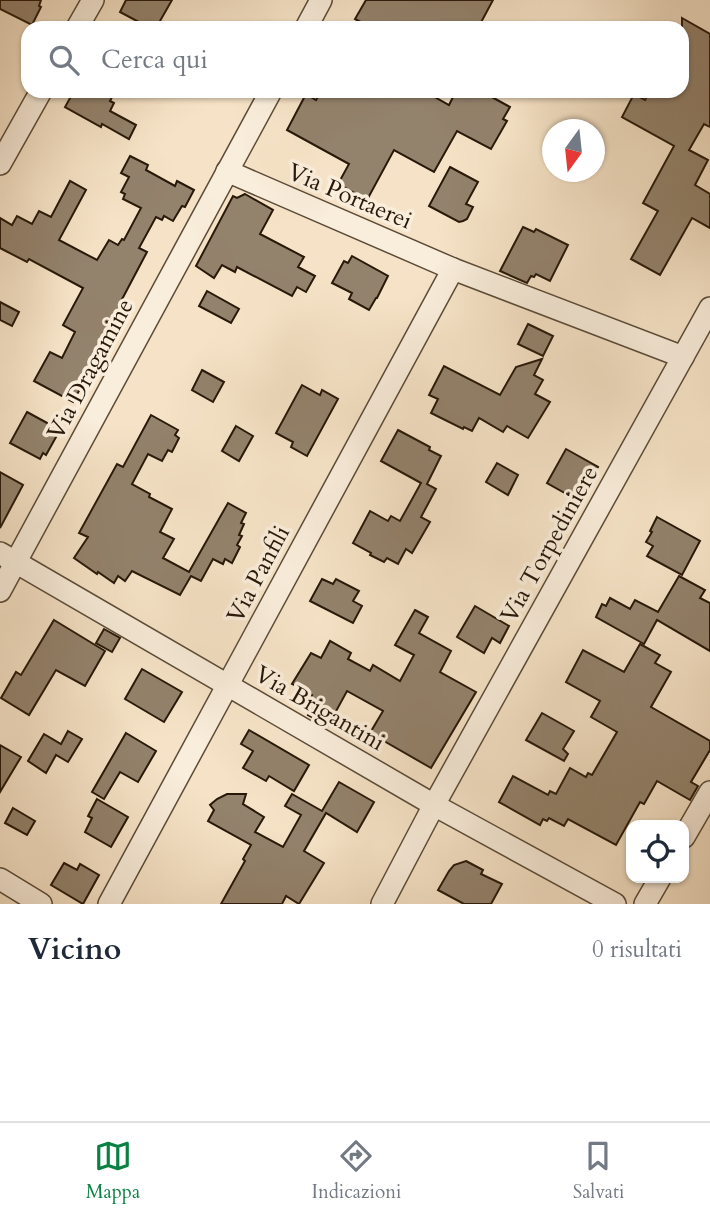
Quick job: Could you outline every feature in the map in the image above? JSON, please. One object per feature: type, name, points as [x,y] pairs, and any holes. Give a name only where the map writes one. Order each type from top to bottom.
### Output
[{"type":"street","points":[[81,21],[93,0]]},
{"type":"street","points":[[310,21],[321,0]]},
{"type":"street","points":[[0,164],[37,98]]},
{"type":"street","name":"Via Dragamine","points":[[0,591],[8,557],[267,98]]},
{"type":"street","name":"Via Portaerei","points":[[227,171],[453,269],[683,357]]},
{"type":"street","name":"Via Panfili","points":[[109,904],[453,269]]},
{"type":"street","name":"Via Torpediniere","points":[[382,904],[434,804],[710,308]]},
{"type":"street","name":"Via Brigantini","points":[[8,557],[434,804],[615,904]]},
{"type":"street","points":[[689,828],[710,792]]},
{"type":"street","points":[[0,879],[41,904]]},
{"type":"street","points":[[645,904],[657,883]]},
{"type":"building","points":[[0,0],[41,0],[41,7],[34,21],[24,21],[0,9]]},
{"type":"building","points":[[126,0],[172,0],[160,21],[137,21],[120,12]]},
{"type":"building","points":[[366,0],[493,0],[482,21],[355,19]]},
{"type":"building","points":[[689,22],[710,34],[710,127],[704,124],[689,150],[708,160],[695,185],[710,194],[710,228],[692,218],[660,275],[631,259],[658,211],[643,203],[674,146],[622,117],[632,98],[689,98]]},
{"type":"building","points":[[70,98],[112,98],[110,101],[114,103],[110,111],[136,125],[129,139],[65,107]]},
{"type":"building","points":[[304,98],[436,98],[449,105],[452,98],[494,98],[510,107],[503,119],[507,121],[491,149],[457,131],[434,172],[394,150],[367,200],[338,184],[349,164],[287,130]]},
{"type":"building","points":[[130,156],[148,165],[146,170],[175,186],[177,181],[194,190],[173,221],[164,216],[162,220],[156,217],[139,248],[147,252],[73,402],[34,381],[50,352],[62,358],[75,332],[63,325],[83,288],[29,259],[27,262],[0,248],[0,218],[12,225],[17,216],[32,224],[39,211],[51,217],[70,181],[86,190],[59,240],[97,260],[109,240],[118,245],[124,240],[141,208],[123,199],[125,194],[121,192],[129,177],[121,173]]},
{"type":"building","points":[[450,167],[478,182],[466,204],[473,207],[467,219],[459,222],[429,206]]},
{"type":"building","points":[[245,194],[273,210],[260,234],[304,257],[298,267],[315,276],[306,292],[297,287],[292,296],[237,267],[235,272],[222,265],[214,278],[196,266],[233,196],[237,198]]},
{"type":"building","points":[[523,227],[534,232],[536,229],[568,245],[550,281],[536,274],[531,276],[527,283],[500,271]]},
{"type":"building","points":[[352,256],[388,276],[369,310],[349,299],[352,293],[332,283],[344,261],[348,263]]},
{"type":"building","points":[[207,291],[239,309],[231,323],[199,306]]},
{"type":"building","points":[[0,302],[19,312],[12,326],[0,320]]},
{"type":"building","points":[[528,324],[553,336],[543,356],[518,344]]},
{"type":"building","points":[[542,359],[534,375],[543,380],[535,394],[550,402],[528,438],[507,426],[503,432],[479,418],[472,431],[464,427],[463,429],[431,413],[438,399],[429,395],[444,366],[500,395],[516,367]]},
{"type":"building","points":[[202,370],[224,382],[213,402],[192,390]]},
{"type":"building","points":[[302,385],[320,395],[322,390],[338,399],[307,456],[291,447],[293,442],[276,433]]},
{"type":"building","points":[[27,412],[60,430],[46,455],[43,453],[40,459],[10,443]]},
{"type":"building","points":[[151,415],[178,430],[175,435],[179,438],[172,452],[168,450],[162,461],[148,454],[132,484],[172,509],[160,532],[174,539],[163,558],[189,572],[228,503],[246,513],[241,523],[244,524],[239,535],[242,536],[237,545],[240,547],[232,563],[225,559],[223,564],[213,559],[201,581],[191,576],[180,595],[132,571],[125,581],[118,576],[114,583],[74,558],[88,537],[79,533],[117,464],[123,467]]},
{"type":"building","points":[[236,426],[253,436],[239,461],[222,451]]},
{"type":"building","points":[[398,430],[441,456],[427,484],[436,489],[421,517],[430,522],[412,553],[406,549],[398,564],[387,558],[384,562],[353,543],[370,511],[388,521],[391,516],[400,521],[421,483],[381,461]]},
{"type":"building","points":[[566,449],[598,467],[579,501],[547,483]]},
{"type":"building","points":[[497,463],[518,475],[508,495],[486,482]]},
{"type":"building","points":[[0,472],[23,485],[0,528]]},
{"type":"building","points":[[657,517],[700,541],[682,575],[647,556],[653,546],[646,542]]},
{"type":"building","points":[[679,576],[705,590],[700,598],[710,603],[710,651],[657,620],[644,644],[596,617],[602,604],[606,606],[610,598],[630,609],[635,600],[658,612]]},
{"type":"building","points":[[322,579],[333,584],[336,579],[359,591],[353,601],[362,606],[353,623],[310,601]]},
{"type":"building","points":[[475,606],[509,626],[500,643],[492,638],[484,653],[457,637]]},
{"type":"building","points":[[415,610],[428,617],[419,633],[451,651],[440,672],[476,692],[431,768],[370,733],[383,711],[347,691],[328,726],[308,715],[313,705],[307,703],[312,695],[292,684],[311,653],[321,658],[330,641],[351,653],[348,659],[370,671],[373,665],[400,681],[414,655],[395,645]]},
{"type":"building","points":[[54,620],[105,651],[85,686],[56,670],[29,715],[1,698],[16,672],[21,675]]},
{"type":"building","points":[[104,629],[120,638],[112,652],[96,643]]},
{"type":"building","points":[[640,644],[660,655],[655,663],[671,672],[651,707],[710,741],[710,750],[691,782],[698,786],[690,800],[657,781],[644,804],[640,802],[630,820],[626,820],[626,827],[616,845],[568,819],[564,826],[549,818],[547,821],[543,819],[540,825],[499,802],[513,776],[548,795],[550,791],[556,794],[570,768],[586,777],[588,773],[592,775],[617,732],[591,717],[600,701],[566,682],[583,650],[624,672]]},
{"type":"building","points":[[142,669],[182,692],[164,722],[125,699]]},
{"type":"building","points":[[542,713],[574,731],[563,749],[568,754],[564,761],[526,740]]},
{"type":"building","points":[[249,730],[309,765],[294,791],[269,776],[266,781],[243,768],[253,751],[241,744]]},
{"type":"building","points":[[68,731],[82,739],[68,762],[56,755],[46,773],[28,761],[44,734],[61,744]]},
{"type":"building","points":[[126,733],[156,751],[138,782],[120,772],[104,799],[92,792]]},
{"type":"building","points":[[0,745],[21,757],[0,792]]},
{"type":"building","points":[[339,782],[374,802],[357,832],[326,813],[304,851],[324,863],[299,904],[286,896],[282,904],[221,904],[251,845],[208,821],[214,810],[210,805],[227,794],[246,794],[243,804],[264,817],[255,832],[283,847],[301,815],[285,806],[292,794],[322,811]]},
{"type":"building","points":[[97,799],[128,817],[111,847],[85,832],[92,818],[88,816]]},
{"type":"building","points":[[13,808],[35,821],[27,835],[5,823]]},
{"type":"building","points":[[466,861],[483,870],[481,874],[502,884],[491,904],[464,904],[438,890],[454,865]]},
{"type":"building","points":[[64,863],[77,870],[80,864],[99,875],[83,904],[51,885]]}]
